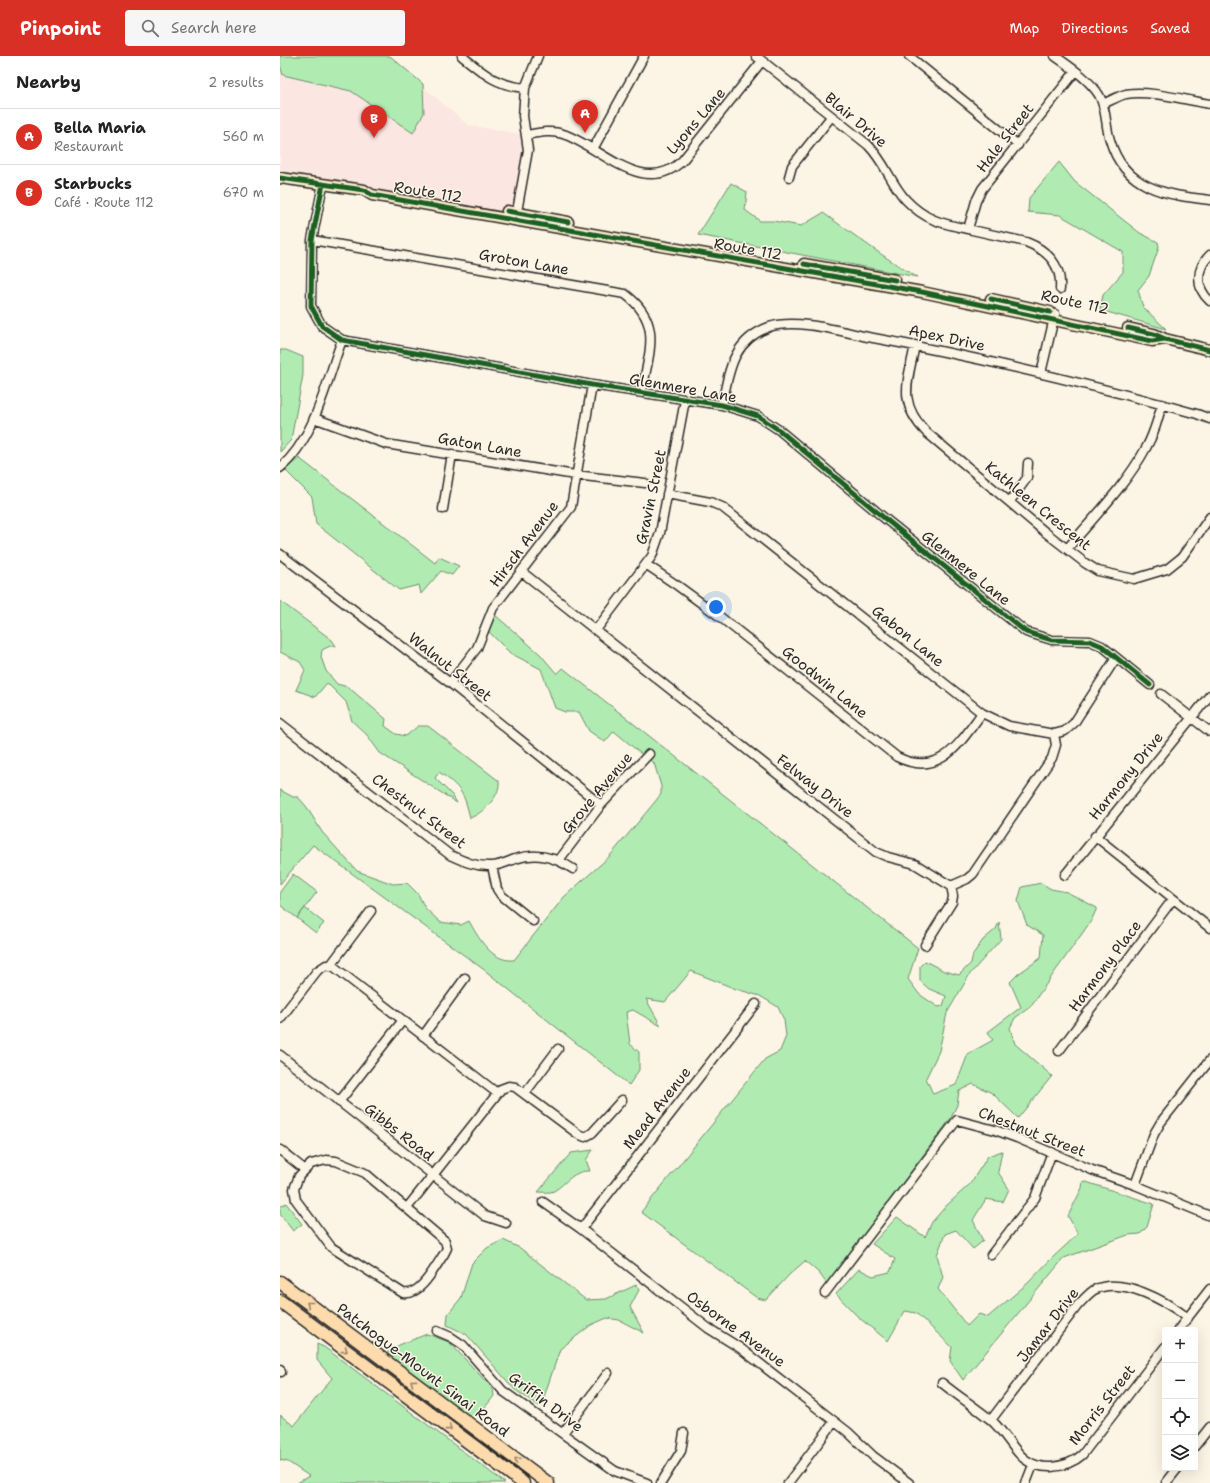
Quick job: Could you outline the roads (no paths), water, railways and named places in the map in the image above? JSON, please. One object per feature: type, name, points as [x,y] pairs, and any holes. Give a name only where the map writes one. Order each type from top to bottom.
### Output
[{"type":"highway","name":"Patchogue-Mount Sinai Road","points":[[280,1282],[548,1483]]},
{"type":"highway","name":"Patchogue-Mount Sinai Road","points":[[280,1301],[523,1483]]},
{"type":"main road","name":"Route 112","points":[[280,178],[364,190],[368,187],[516,216],[936,288],[1055,317],[1154,334],[1164,339],[1210,350]]},
{"type":"street","points":[[462,56],[487,77],[500,83],[525,88]]},
{"type":"street","points":[[516,216],[527,161],[526,135],[523,116],[525,88],[538,56]]},
{"type":"street","points":[[593,149],[644,56]]},
{"type":"street","name":"Blair Drive","points":[[756,56],[873,150],[882,162],[896,189],[916,209],[938,222],[954,227],[1026,242],[1044,250],[1056,265],[1060,275],[1060,289]]},
{"type":"street","points":[[908,56],[1018,145]]},
{"type":"street","points":[[1056,56],[1092,87],[1103,104],[1113,150],[1129,174],[1156,190],[1210,200]]},
{"type":"street","name":"Lyons Lane","points":[[526,135],[545,132],[562,134],[593,149],[634,172],[655,174],[676,167],[762,62]]},
{"type":"street","name":"Hale Street","points":[[968,229],[976,200],[982,189],[1075,72]]},
{"type":"street","points":[[1103,104],[1125,94],[1149,94],[1210,104]]},
{"type":"street","points":[[789,177],[792,166],[832,117]]},
{"type":"street","name":"Glenmere Lane","points":[[323,184],[312,240],[311,306],[322,326],[342,340],[592,385],[642,391],[685,400],[722,405],[758,416],[779,430],[883,517],[1026,632],[1052,640],[1090,641],[1102,646],[1150,685]]},
{"type":"street","name":"Groton Lane","points":[[312,240],[625,294],[638,304],[650,328],[650,346],[642,391]]},
{"type":"street","points":[[1210,255],[1202,264],[1199,276],[1202,292],[1210,301]]},
{"type":"street","points":[[1040,373],[1055,317]]},
{"type":"street","name":"Apex Drive","points":[[722,405],[728,379],[738,349],[752,336],[770,327],[792,324],[915,345],[1040,373],[1162,404],[1197,414],[1210,420]]},
{"type":"street","points":[[280,468],[300,446],[314,418],[342,340]]},
{"type":"street","name":"Kathleen Crescent","points":[[915,345],[906,393],[910,412],[917,423],[952,455],[1067,549],[1098,571],[1126,578],[1143,577],[1167,569],[1176,563],[1192,544],[1210,517]]},
{"type":"street","name":"Hirsch Avenue","points":[[450,684],[478,648],[492,608],[522,572],[571,507],[592,385]]},
{"type":"street","name":"Gravin Street","points":[[596,630],[647,565],[652,556],[660,532],[685,400]]},
{"type":"street","points":[[1067,549],[1114,494],[1139,460],[1152,434],[1162,404]]},
{"type":"street","name":"Gaton Lane","points":[[314,418],[386,444],[576,475],[645,483]]},
{"type":"street","points":[[443,509],[452,454]]},
{"type":"street","points":[[1010,501],[1027,478],[1028,463]]},
{"type":"street","name":"Gabon Lane","points":[[667,494],[710,502],[722,507],[982,714],[1008,726],[1054,734]]},
{"type":"street","name":"Walnut Street","points":[[280,554],[450,684],[601,805]]},
{"type":"street","name":"Goodwin Lane","points":[[647,565],[719,616],[897,758],[914,764],[925,764],[946,757],[958,747],[982,714]]},
{"type":"street","name":"Felway Drive","points":[[522,572],[876,852],[888,857],[915,864],[951,886]]},
{"type":"street","points":[[925,945],[952,902],[953,896],[951,886],[967,879],[973,874],[1052,758],[1056,745],[1054,734],[1070,728],[1116,658]]},
{"type":"street","points":[[1161,694],[1210,732]]},
{"type":"street","name":"Harmony Drive","points":[[1065,875],[1210,695]]},
{"type":"street","name":"Chestnut Street","points":[[280,723],[450,855],[474,865],[492,866],[534,855],[559,860],[573,869]]},
{"type":"street","name":"Grove Avenue","points":[[559,860],[601,805],[649,754]]},
{"type":"street","points":[[1095,836],[1210,928]]},
{"type":"street","points":[[492,866],[497,889],[501,895],[533,921]]},
{"type":"street","name":"Harmony Place","points":[[1059,1051],[1173,898]]},
{"type":"street","points":[[280,1019],[317,971],[328,965],[372,911]]},
{"type":"street","points":[[328,965],[333,966],[497,1093]]},
{"type":"street","points":[[423,1036],[465,978]]},
{"type":"street","name":"Mead Avenue","points":[[581,1229],[756,1004]]},
{"type":"street","points":[[339,1102],[403,1020]]},
{"type":"street","points":[[525,1093],[558,1049]]},
{"type":"street","name":"Gibbs Road","points":[[280,1055],[485,1216],[506,1223]]},
{"type":"street","points":[[1135,1185],[1154,1134],[1161,1122],[1187,1087],[1210,1060]]},
{"type":"street","points":[[407,1208],[497,1093],[504,1087],[515,1087],[525,1093],[578,1134],[585,1137],[592,1133],[622,1100]]},
{"type":"street","name":"Chestnut Street","points":[[825,1293],[957,1120],[995,1130],[1210,1216]]},
{"type":"street","points":[[280,1150],[304,1169]]},
{"type":"street","points":[[991,1255],[1035,1198],[1052,1152]]},
{"type":"street","points":[[322,1160],[336,1161],[366,1173],[444,1238],[447,1245],[444,1254],[418,1290],[409,1294],[403,1293],[328,1243],[294,1196],[296,1180],[304,1169],[311,1164],[322,1160]]},
{"type":"street","name":"Osborne Avenue","points":[[543,1202],[581,1229],[708,1328],[740,1348],[856,1439],[873,1456],[909,1483]]},
{"type":"street","name":"Jamar Drive","points":[[991,1420],[1078,1305],[1095,1290],[1113,1286],[1127,1287],[1169,1303],[1188,1318]]},
{"type":"street","points":[[1180,1327],[1210,1289]]},
{"type":"street","name":"Griffin Drive","points":[[437,1331],[464,1345],[503,1391],[615,1471],[647,1483]]},
{"type":"street","name":"Morris Street","points":[[1034,1465],[1057,1466],[1077,1460],[1162,1351]]},
{"type":"street","points":[[563,1433],[608,1373]]},
{"type":"street","points":[[942,1383],[961,1399],[991,1420],[1006,1436],[1018,1453],[1034,1465],[1026,1483]]},
{"type":"street","points":[[788,1483],[834,1422]]},
{"type":"street","points":[[1198,1442],[1209,1429]]},
{"type":"street","points":[[661,1483],[681,1451],[684,1434]]},
{"type":"street","points":[[1166,1483],[1176,1471]]},
{"type":"place","name":"Bella Maria","points":[[585,133]]},
{"type":"place","name":"Starbucks","points":[[374,138]]}]
